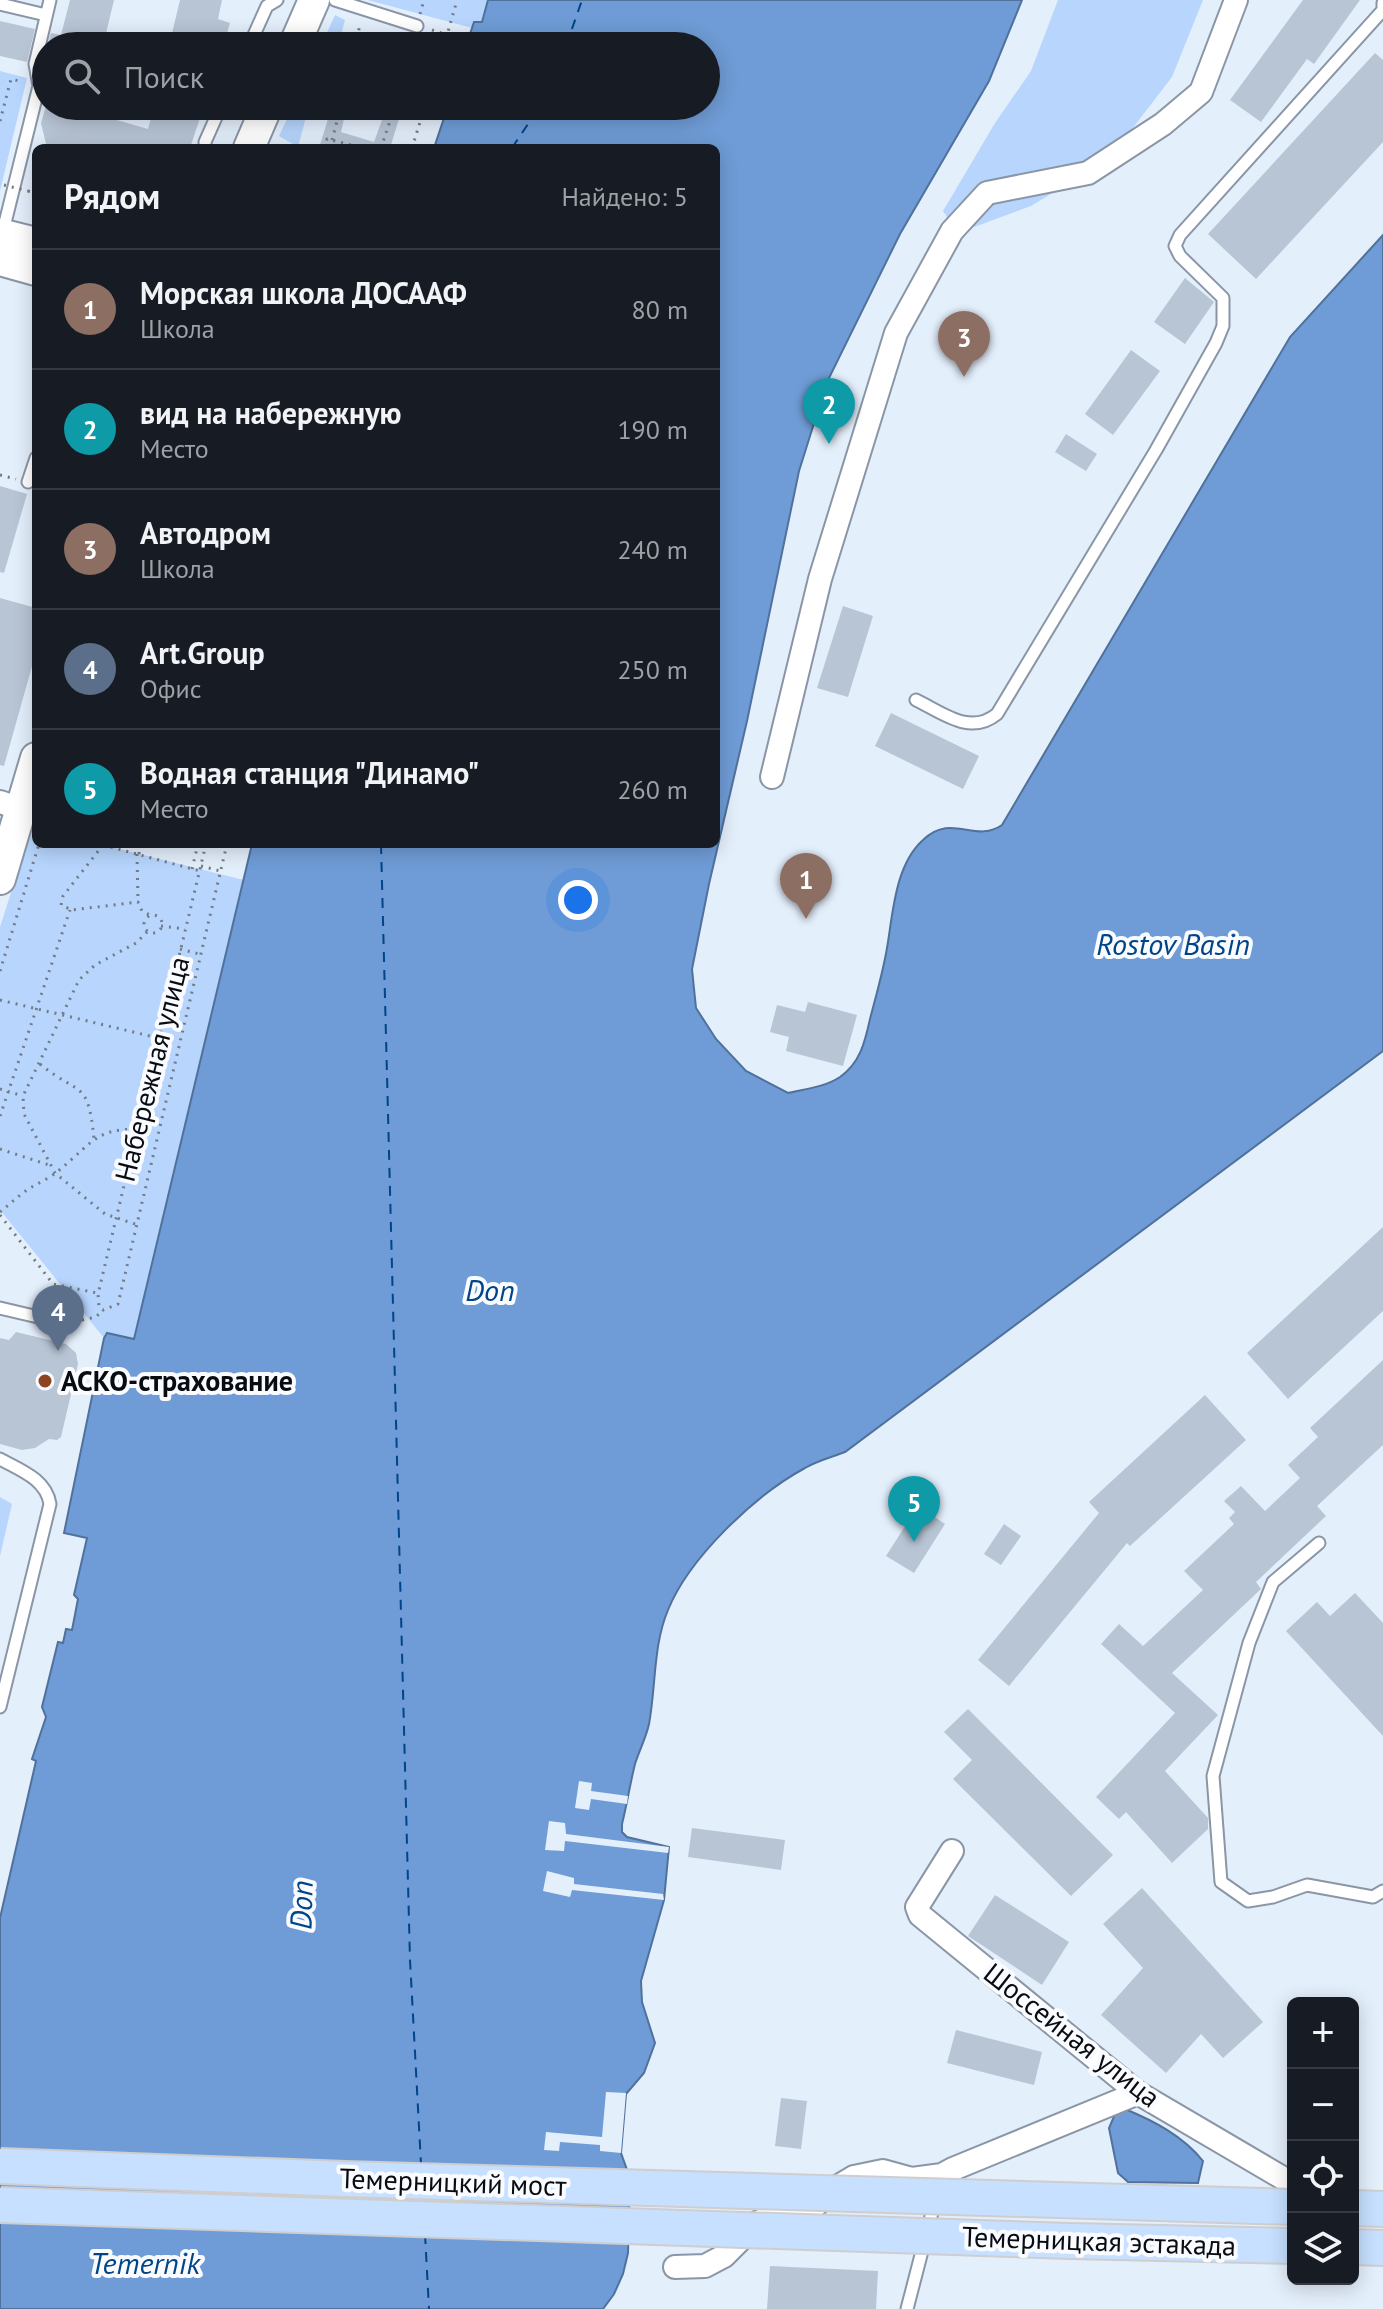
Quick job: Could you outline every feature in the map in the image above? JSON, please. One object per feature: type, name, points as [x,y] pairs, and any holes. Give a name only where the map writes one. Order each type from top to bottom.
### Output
[{"type":"main road","points":[[301,32],[317,0]]},
{"type":"main road","points":[[251,144],[261,120]]},
{"type":"main road","points":[[1,243],[32,243]]},
{"type":"main road","points":[[1,243],[32,267]]},
{"type":"main road","points":[[0,879],[32,770]]},
{"type":"main road","name":"Темерницкий мост","points":[[0,2166],[907,2196]]},
{"type":"main road","name":"Темерницкая эстакада","points":[[907,2196],[1287,2207]]},
{"type":"main road","name":"Темерницкий мост","points":[[0,2205],[905,2235]]},
{"type":"main road","points":[[1359,2209],[1383,2209]]},
{"type":"main road","name":"Темерницкая эстакада","points":[[905,2235],[1287,2246]]},
{"type":"main road","points":[[1359,2247],[1383,2248]]},
{"type":"street","points":[[772,777],[820,579],[896,333],[952,231],[987,193],[1088,173],[1163,124],[1201,92],[1236,0]]},
{"type":"street","name":"Шоссейная улица","points":[[952,1851],[917,1907],[920,1915],[1138,2093],[1287,2180]]},
{"type":"street","points":[[675,2267],[705,2266],[724,2256],[757,2223],[774,2214],[809,2211],[834,2189],[854,2177],[883,2171],[912,2179],[942,2175],[1138,2093]]},
{"type":"street","points":[[1359,2212],[1383,2223]]},
{"type":"lane","points":[[42,32],[50,0]]},
{"type":"lane","points":[[255,32],[267,6],[277,0]]},
{"type":"lane","points":[[317,0],[417,26]]},
{"type":"lane","points":[[916,700],[978,725],[997,714],[1156,450],[1223,326],[1223,298],[1180,256],[1175,246],[1180,235],[1383,10],[1383,3]]},
{"type":"lane","points":[[0,4],[46,15]]},
{"type":"lane","points":[[1,243],[32,115]]},
{"type":"lane","points":[[205,144],[215,120]]},
{"type":"lane","points":[[28,482],[32,470]]},
{"type":"lane","points":[[0,1308],[68,1324]]},
{"type":"lane","points":[[0,1459],[39,1481],[47,1491],[50,1504],[0,1707]]},
{"type":"lane","points":[[1319,1543],[1273,1582],[1249,1643],[1213,1776],[1221,1882],[1248,1901],[1273,1897],[1307,1885],[1373,1897],[1383,1891]]},
{"type":"lane","points":[[907,2309],[942,2175]]},
{"type":"path","points":[[448,32],[457,0]]},
{"type":"path","points":[[0,121],[11,79],[32,84]]},
{"type":"path","points":[[332,140],[337,120]]},
{"type":"path","points":[[382,144],[390,120]]},
{"type":"path","points":[[413,144],[421,120]]},
{"type":"path","points":[[325,144],[327,139],[344,144]]},
{"type":"path","points":[[4,185],[32,192]]},
{"type":"path","points":[[0,971],[38,848]]},
{"type":"path","points":[[99,848],[61,900],[61,905],[70,910],[138,902]]},
{"type":"path","points":[[116,848],[192,869],[220,871]]},
{"type":"path","points":[[139,848],[138,902],[142,911],[160,919],[161,926],[156,932],[148,931],[144,925],[150,915]]},
{"type":"path","points":[[192,869],[197,848]]},
{"type":"path","points":[[68,1324],[96,1317],[103,1310],[99,1307],[98,1294],[205,848]]},
{"type":"path","name":"Набережная улица","points":[[103,1310],[118,1304],[156,1132],[226,848]]},
{"type":"path","points":[[0,1116],[70,910]]},
{"type":"path","points":[[161,926],[185,929]]},
{"type":"path","points":[[135,1224],[115,1219],[55,1173],[24,1114],[23,1096],[73,991],[87,972],[136,943],[148,931]]},
{"type":"path","points":[[180,949],[200,954]]},
{"type":"path","points":[[0,1000],[179,1043]]},
{"type":"path","points":[[39,1063],[84,1093],[89,1101],[94,1139]]},
{"type":"path","points":[[0,1089],[23,1096]]},
{"type":"path","points":[[98,1294],[53,1284],[0,1213],[108,1131],[136,1129],[156,1132]]},
{"type":"path","points":[[0,1149],[52,1166]]},
{"type":"shaded area","points":[[368,0],[488,0],[482,22],[474,22],[472,28]]},
{"type":"shaded area","points":[[1058,0],[1203,0],[1172,77],[1109,159],[1031,206],[958,233],[943,211],[995,123],[1031,71]]},
{"type":"shaded area","points":[[335,15],[345,20],[342,32],[327,32]]},
{"type":"shaded area","points":[[0,71],[27,78],[0,191]]},
{"type":"shaded area","points":[[286,120],[305,120],[299,144],[279,136]]},
{"type":"shaded area","points":[[32,827],[32,848],[115,848],[244,880],[134,1340],[107,1333],[104,1338],[0,1210],[0,927]]},
{"type":"shaded area","points":[[0,1497],[12,1504],[0,1556]]},
{"type":"water","name":"Don","points":[[488,0],[1022,0],[989,81],[900,234],[827,382],[799,471],[720,837],[720,144],[435,144],[443,120],[720,120],[720,32],[471,32],[474,22],[482,22]]},
{"type":"water","name":"Don","points":[[1383,235],[1383,1051],[845,1452],[810,1466],[765,1494],[707,1549],[678,1590],[663,1623],[649,1724],[635,1764],[622,1824],[622,1832],[627,1837],[669,1847],[664,1900],[641,1981],[642,2002],[655,2043],[644,2073],[626,2094],[621,2153],[630,2178],[628,2253],[623,2274],[603,2309],[0,2309],[0,1918],[36,1761],[32,1759],[46,1717],[42,1707],[58,1642],[63,1643],[66,1629],[72,1630],[78,1599],[74,1595],[87,1538],[64,1533],[104,1338],[107,1333],[134,1339],[251,848],[717,848],[692,969],[696,1008],[716,1039],[746,1071],[788,1093],[840,1077],[857,1059],[864,1044],[897,890],[906,862],[923,840],[934,832],[954,828],[992,830],[1002,825],[1290,337]]},
{"type":"water","points":[[1125,2109],[1167,2130],[1195,2152],[1203,2161],[1198,2183],[1128,2182],[1118,2173],[1109,2128],[1115,2114]]},
{"type":"pier","points":[[579,1781],[592,1783],[591,1791],[628,1796],[627,1804],[591,1799],[589,1810],[575,1808]]},
{"type":"pier","points":[[549,1821],[565,1823],[566,1834],[669,1847],[668,1853],[565,1841],[564,1851],[545,1850]]},
{"type":"pier","points":[[547,1871],[574,1878],[574,1884],[663,1894],[664,1900],[572,1890],[570,1897],[543,1891]]},
{"type":"pier","points":[[606,2092],[626,2093],[621,2153],[600,2151],[600,2145],[560,2142],[559,2151],[544,2150],[546,2132],[602,2137]]},
{"type":"building","points":[[70,0],[114,0],[106,32],[62,32]]},
{"type":"building","points":[[180,0],[222,0],[218,19],[230,23],[227,32],[172,32]]},
{"type":"building","points":[[1303,0],[1360,0],[1314,64],[1307,59],[1261,122],[1230,100]]},
{"type":"building","points":[[0,21],[35,29],[27,62],[0,56]]},
{"type":"building","points":[[1375,53],[1383,60],[1383,142],[1256,279],[1208,234]]},
{"type":"building","points":[[42,120],[117,120],[148,129],[150,120],[199,120],[191,144],[46,144]]},
{"type":"building","points":[[328,120],[344,120],[341,132],[374,142],[382,120],[399,120],[391,144],[320,144]]},
{"type":"building","points":[[1185,278],[1214,302],[1185,344],[1154,322]]},
{"type":"building","points":[[1131,350],[1160,371],[1113,435],[1085,414]]},
{"type":"building","points":[[1066,434],[1097,454],[1086,471],[1055,452]]},
{"type":"building","points":[[0,486],[27,494],[4,573],[0,572]]},
{"type":"building","points":[[0,598],[32,607],[32,666],[4,766],[0,765]]},
{"type":"building","points":[[843,606],[873,616],[848,697],[817,688]]},
{"type":"building","points":[[891,713],[979,756],[963,789],[875,746]]},
{"type":"building","points":[[808,1002],[857,1015],[843,1066],[786,1051],[789,1037],[770,1032],[777,1005],[805,1012]]},
{"type":"building","points":[[1383,1227],[1383,1311],[1288,1399],[1247,1353]]},
{"type":"building","points":[[16,1332],[66,1344],[76,1353],[78,1364],[61,1437],[22,1450],[0,1444],[0,1338],[9,1340]]},
{"type":"building","points":[[1383,1360],[1383,1445],[1317,1506],[1326,1516],[1256,1582],[1261,1589],[1172,1673],[1218,1715],[1165,1771],[1208,1818],[1208,1829],[1172,1863],[1126,1812],[1119,1819],[1096,1797],[1175,1713],[1101,1644],[1119,1624],[1143,1646],[1203,1590],[1184,1571],[1234,1524],[1229,1518],[1235,1512],[1224,1501],[1241,1486],[1265,1511],[1300,1478],[1288,1465],[1318,1437],[1310,1428]]},
{"type":"building","points":[[1205,1395],[1246,1440],[1130,1546],[1127,1543],[1009,1686],[978,1660],[1099,1513],[1089,1502]]},
{"type":"building","points":[[918,1506],[945,1524],[914,1573],[886,1556]]},
{"type":"building","points":[[1004,1524],[1021,1536],[1001,1565],[984,1554]]},
{"type":"building","points":[[1355,1593],[1383,1623],[1383,1736],[1286,1631],[1317,1602],[1330,1616]]},
{"type":"building","points":[[968,1709],[1113,1855],[1071,1896],[953,1779],[972,1760],[944,1732]]},
{"type":"building","points":[[692,1828],[785,1840],[781,1870],[688,1857]]},
{"type":"building","points":[[1142,1888],[1263,2022],[1223,2058],[1201,2034],[1166,2073],[1101,2015],[1143,1968],[1103,1924]]},
{"type":"building","points":[[995,1895],[1069,1942],[1042,1985],[968,1936]]},
{"type":"building","points":[[956,2030],[1042,2052],[1034,2085],[947,2063]]},
{"type":"building","points":[[781,2098],[807,2101],[801,2149],[775,2146]]},
{"type":"building","points":[[770,2266],[878,2271],[876,2309],[767,2309]]},
{"type":"ferry route","points":[[571,32],[582,0]]},
{"type":"ferry route","points":[[515,144],[531,120]]},
{"type":"ferry route","points":[[381,848],[410,1960],[421,2164]]},
{"type":"ferry route","points":[[425,2234],[429,2309]]},
{"type":"place","name":"Автодром","points":[[964,377]]},
{"type":"place","name":"вид на набережную","points":[[829,444]]},
{"type":"place","name":"Морская школа ДОСААФ","points":[[806,919]]},
{"type":"place","name":"Art.Group","points":[[58,1351]]},
{"type":"place","name":"АСКО-страхование","points":[[45,1381]]},
{"type":"place","name":"Водная станция \"Динамо\"","points":[[914,1542]]},
{"type":"water label","name":"Rostov Basin","points":[[1173,945]]},
{"type":"water label","name":"Temernik","points":[[145,2264]]}]
